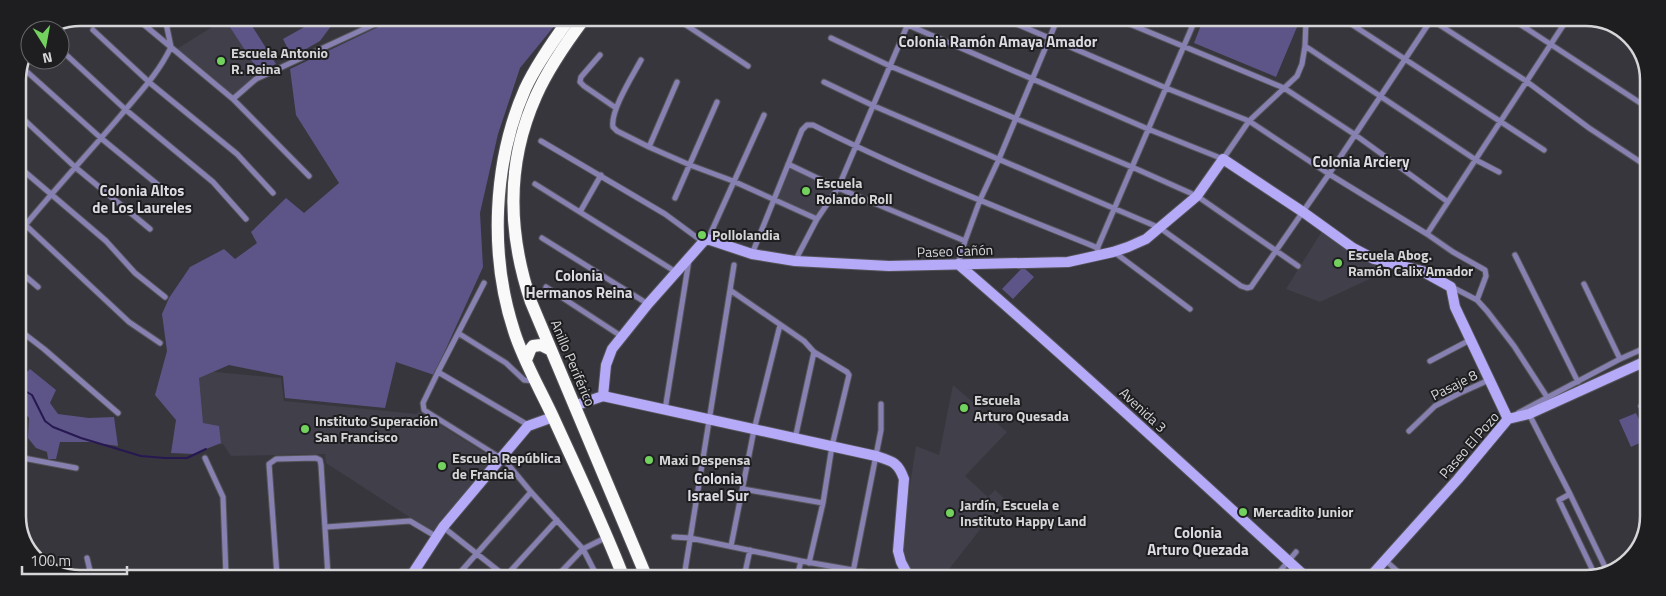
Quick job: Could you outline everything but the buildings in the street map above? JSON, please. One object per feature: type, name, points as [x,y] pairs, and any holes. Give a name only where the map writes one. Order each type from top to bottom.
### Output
[{"type":"highway","points":[[564,26],[526,88],[517,109],[505,154],[498,198],[498,239],[503,290],[514,331],[526,360],[553,416],[621,570]]},
{"type":"highway","name":"Anillo Periférico","points":[[579,26],[548,71],[535,97],[520,145],[516,168],[513,221],[518,256],[531,302],[643,570]]},
{"type":"highway","points":[[526,360],[533,346],[541,345],[551,350]]},
{"type":"street","points":[[146,26],[232,99],[309,176]]},
{"type":"street","points":[[26,224],[150,83],[171,47],[167,26]]},
{"type":"street","points":[[232,99],[256,78],[370,26]]},
{"type":"street","points":[[688,26],[748,66]]},
{"type":"street","points":[[795,261],[817,219],[838,188],[908,26],[1148,129],[1223,159],[1353,248],[1374,259],[1422,271],[1477,300],[1514,346],[1547,397]]},
{"type":"street","points":[[1020,26],[1248,121],[1453,252],[1485,270],[1486,276],[1477,300]]},
{"type":"street","points":[[958,264],[980,200],[1055,26]]},
{"type":"street","points":[[1135,26],[1284,88],[1354,134],[1448,202]]},
{"type":"street","points":[[752,254],[802,130],[807,125],[813,125],[856,147],[1096,252],[1192,26]]},
{"type":"street","name":"Paseo Cañón","points":[[705,240],[752,254],[795,261],[889,266],[1068,262],[1096,252],[1113,252],[1128,247],[1146,239],[1197,196],[1248,121],[1297,76],[1302,64],[1306,26]]},
{"type":"street","points":[[1354,26],[1544,150]]},
{"type":"street","points":[[824,82],[874,106],[1160,228],[1241,286],[1247,288],[1251,287],[1303,212],[1428,26]]},
{"type":"street","points":[[1441,26],[1526,82],[1589,128],[1640,162]]},
{"type":"street","points":[[1523,26],[1640,103]]},
{"type":"street","points":[[1427,234],[1563,26]]},
{"type":"street","points":[[93,30],[150,83],[237,154],[273,193]]},
{"type":"street","points":[[831,38],[890,66],[1197,196],[1298,266]]},
{"type":"street","points":[[1305,46],[1476,160],[1499,172]]},
{"type":"street","points":[[600,55],[581,77],[580,82],[616,108]]},
{"type":"street","points":[[70,58],[126,110],[213,182],[246,218]]},
{"type":"street","points":[[641,60],[616,108],[612,122],[613,127],[617,131],[649,147],[733,181],[817,219]]},
{"type":"street","points":[[27,72],[102,139],[168,193]]},
{"type":"street","points":[[649,147],[677,82]]},
{"type":"street","points":[[676,198],[717,102]]},
{"type":"street","points":[[603,396],[606,365],[612,349],[648,304],[705,240],[764,115]]},
{"type":"street","points":[[26,121],[75,167],[150,229]]},
{"type":"street","points":[[541,141],[665,214],[705,240]]},
{"type":"street","points":[[788,164],[838,188],[965,241]]},
{"type":"street","points":[[26,173],[106,241],[135,273],[165,297]]},
{"type":"street","points":[[580,212],[600,175]]},
{"type":"street","points":[[535,184],[676,272]]},
{"type":"street","points":[[26,226],[129,322],[160,342]]},
{"type":"street","points":[[542,238],[648,304]]},
{"type":"street","points":[[1113,252],[1190,309]]},
{"type":"street","points":[[1515,255],[1578,382]]},
{"type":"street","points":[[665,410],[690,257]]},
{"type":"street","name":"Avenida 3","points":[[958,264],[1079,369],[1299,570]]},
{"type":"street","points":[[685,570],[734,266]]},
{"type":"street","points":[[26,277],[38,287]]},
{"type":"street","points":[[484,283],[423,402],[424,410],[502,457],[583,549],[593,570]]},
{"type":"street","points":[[1584,284],[1620,359]]},
{"type":"street","points":[[546,287],[621,336]]},
{"type":"street","points":[[1451,287],[1455,307],[1508,419],[1620,359],[1640,351]]},
{"type":"street","points":[[730,290],[804,341],[814,352],[849,375],[832,446],[823,504],[809,563]]},
{"type":"street","points":[[731,546],[754,430],[780,325]]},
{"type":"street","points":[[458,333],[506,363],[524,380],[536,381]]},
{"type":"street","points":[[26,335],[118,413]]},
{"type":"street","points":[[1430,361],[1470,340]]},
{"type":"street","points":[[795,439],[814,352]]},
{"type":"street","name":"Paseo El Pozo","points":[[1376,570],[1458,479],[1508,419],[1529,414],[1640,364]]},
{"type":"street","points":[[438,372],[528,426]]},
{"type":"street","name":"Pasaje 8","points":[[1408,431],[1436,406],[1489,380]]},
{"type":"street","points":[[574,406],[603,396],[893,461],[900,468],[904,479],[898,551],[905,570]]},
{"type":"street","points":[[674,537],[690,538],[809,563],[853,570],[881,430],[881,404]]},
{"type":"street","points":[[1529,414],[1570,494],[1604,567]]},
{"type":"street","points":[[415,570],[443,527],[528,426],[553,416]]},
{"type":"street","points":[[205,458],[223,497],[226,570]]},
{"type":"street","points":[[278,570],[270,462],[276,459],[316,458],[320,460],[328,570]]},
{"type":"street","points":[[26,459],[76,468]]},
{"type":"street","points":[[742,490],[823,504]]},
{"type":"street","points":[[462,570],[531,492]]},
{"type":"street","points":[[1570,494],[1559,500],[1592,569]]},
{"type":"street","points":[[510,570],[556,520]]},
{"type":"street","points":[[326,527],[410,521],[437,537]]},
{"type":"street","points":[[443,527],[497,570]]},
{"type":"street","points":[[563,570],[583,549],[607,536]]},
{"type":"street","points":[[746,570],[750,550]]},
{"type":"street","points":[[1280,570],[1296,552]]},
{"type":"street","points":[[88,558],[90,570]]},
{"type":"street","points":[[1385,560],[1396,570]]},
{"type":"street","points":[[799,570],[801,561]]},
{"type":"shaded area","name":"Escuela Antonio R. Reina","points":[[214,26],[229,26],[259,72],[233,96],[177,49]]},
{"type":"shaded area","points":[[229,26],[252,26],[276,64],[259,72]]},
{"type":"shaded area","points":[[306,26],[331,26],[320,41],[292,57],[283,39]]},
{"type":"shaded area","points":[[380,26],[554,26],[520,68],[498,134],[480,213],[483,267],[434,375],[396,362],[385,408],[285,398],[283,376],[229,365],[199,378],[203,423],[219,426],[221,443],[194,454],[171,453],[176,420],[155,395],[167,351],[162,314],[169,298],[190,267],[224,249],[235,259],[257,243],[251,232],[286,198],[304,213],[339,183],[296,115],[290,69]]},
{"type":"shaded area","points":[[1201,26],[1297,26],[1276,77],[1194,43]]},
{"type":"shaded area","name":"Escuela Rolando Roll","points":[[790,163],[837,185],[816,217],[776,198]]},
{"type":"shaded area","name":"Escuela Abog. Ramón Calix Amador","points":[[1322,231],[1361,257],[1389,270],[1320,302],[1286,289]]},
{"type":"shaded area","points":[[1023,267],[1034,277],[1013,299],[1002,289]]},
{"type":"shaded area","name":"Instituto Superación San Francisco","points":[[173,368],[281,378],[284,401],[417,414],[418,411],[493,458],[434,533],[326,463],[325,454],[231,456],[223,444],[208,446]]},
{"type":"shaded area","points":[[30,369],[56,390],[50,403],[58,414],[89,418],[114,417],[118,446],[90,442],[60,442],[56,459],[48,459],[47,452],[36,448],[28,438],[29,418],[26,414],[26,373]]},
{"type":"shaded area","name":"Jardín, Escuela e Instituto Happy Land","points":[[953,385],[1007,432],[965,476],[988,497],[995,490],[1006,500],[948,570],[910,570],[900,549],[916,446],[939,455]]},
{"type":"shaded area","points":[[1636,413],[1640,421],[1640,443],[1631,447],[1619,420]]},
{"type":"waterway","points":[[26,392],[32,395],[45,421],[53,427],[81,438],[141,456],[187,458],[206,449]]},
{"type":"place","name":"Escuela Antonio R. Reina","points":[[221,61]]},
{"type":"place","name":"Escuela Rolando Roll","points":[[806,191]]},
{"type":"place","name":"Pollolandia","points":[[702,235]]},
{"type":"place","name":"Escuela Abog. Ramón Calix Amador","points":[[1338,263]]},
{"type":"place","name":"Escuela Arturo Quesada","points":[[964,408]]},
{"type":"place","name":"Instituto Superación San Francisco","points":[[305,429]]},
{"type":"place","name":"Maxi Despensa","points":[[649,460]]},
{"type":"place","name":"Escuela República de Francia","points":[[442,466]]},
{"type":"place","name":"Mercadito Junior","points":[[1243,512]]},
{"type":"place","name":"Jardín, Escuela e Instituto Happy Land","points":[[950,513]]},
{"type":"district","name":"Colonia Ramón Amaya Amador","points":[[998,42]]},
{"type":"district","name":"Colonia Arciery","points":[[1361,162]]},
{"type":"district","name":"Colonia Altos de Los Laureles","points":[[142,200]]},
{"type":"district","name":"Colonia Hermanos Reina","points":[[579,284]]},
{"type":"district","name":"Colonia Israel Sur","points":[[718,488]]},
{"type":"district","name":"Colonia Arturo Quezada","points":[[1198,542]]}]
